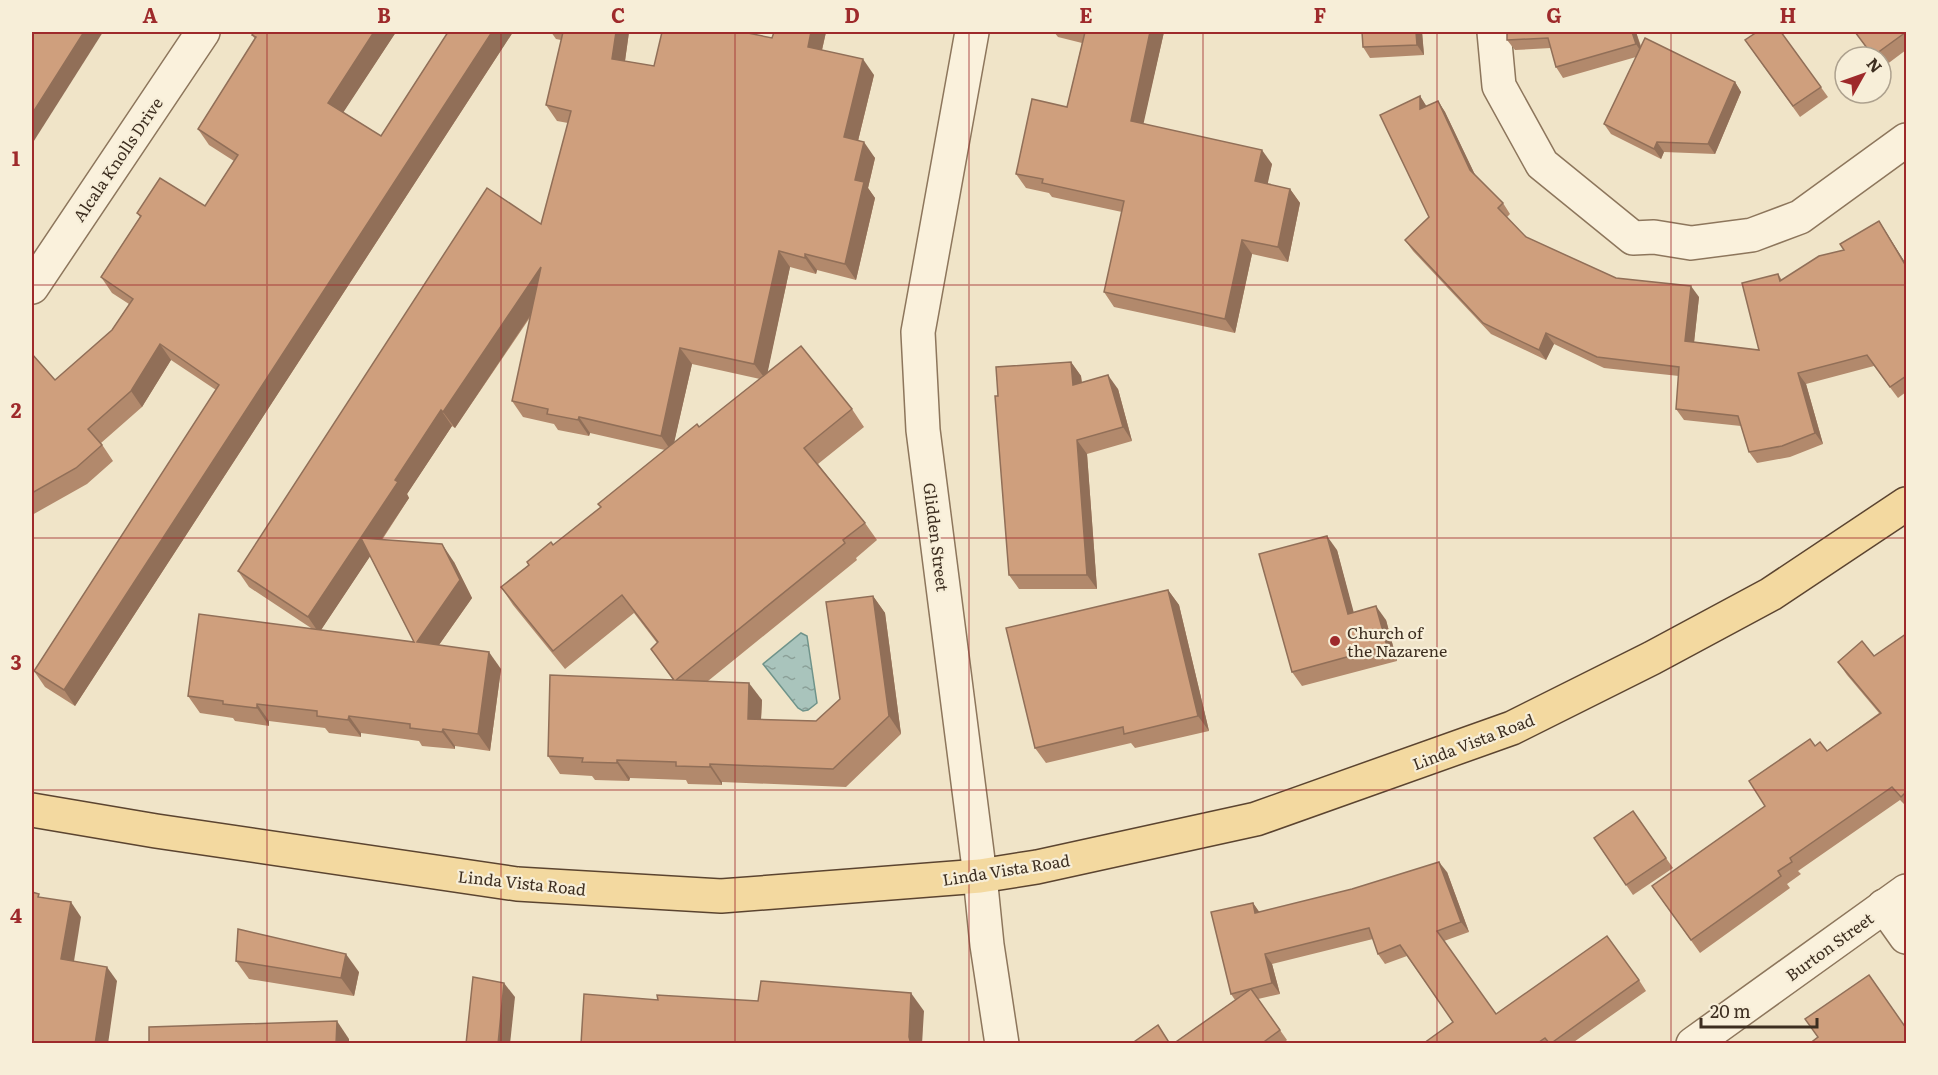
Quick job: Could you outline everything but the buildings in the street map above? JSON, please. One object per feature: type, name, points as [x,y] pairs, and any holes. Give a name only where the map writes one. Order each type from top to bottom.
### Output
[{"type":"main road","name":"Linda Vista Road","points":[[32,810],[167,833],[517,884],[721,896],[980,876],[1038,867],[1256,819],[1512,728],[1652,658],[1771,594],[1906,504]]},
{"type":"street","name":"Alcala Knolls Drive","points":[[32,287],[203,32]]},
{"type":"street","name":"Glidden Street","points":[[972,32],[918,332],[923,430],[987,945],[1002,1044]]},
{"type":"street","points":[[1494,32],[1499,86],[1542,164],[1633,238],[1654,237],[1691,243],[1752,235],[1800,217],[1903,150]]},
{"type":"street","points":[[1895,898],[1906,937]]},
{"type":"street","name":"Burton Street","points":[[1693,1044],[1895,898]]},
{"type":"water","points":[[801,633],[807,636],[817,703],[803,711],[798,708],[763,664]]},
{"type":"place","name":"Church of the Nazarene","points":[[1335,641]]}]
